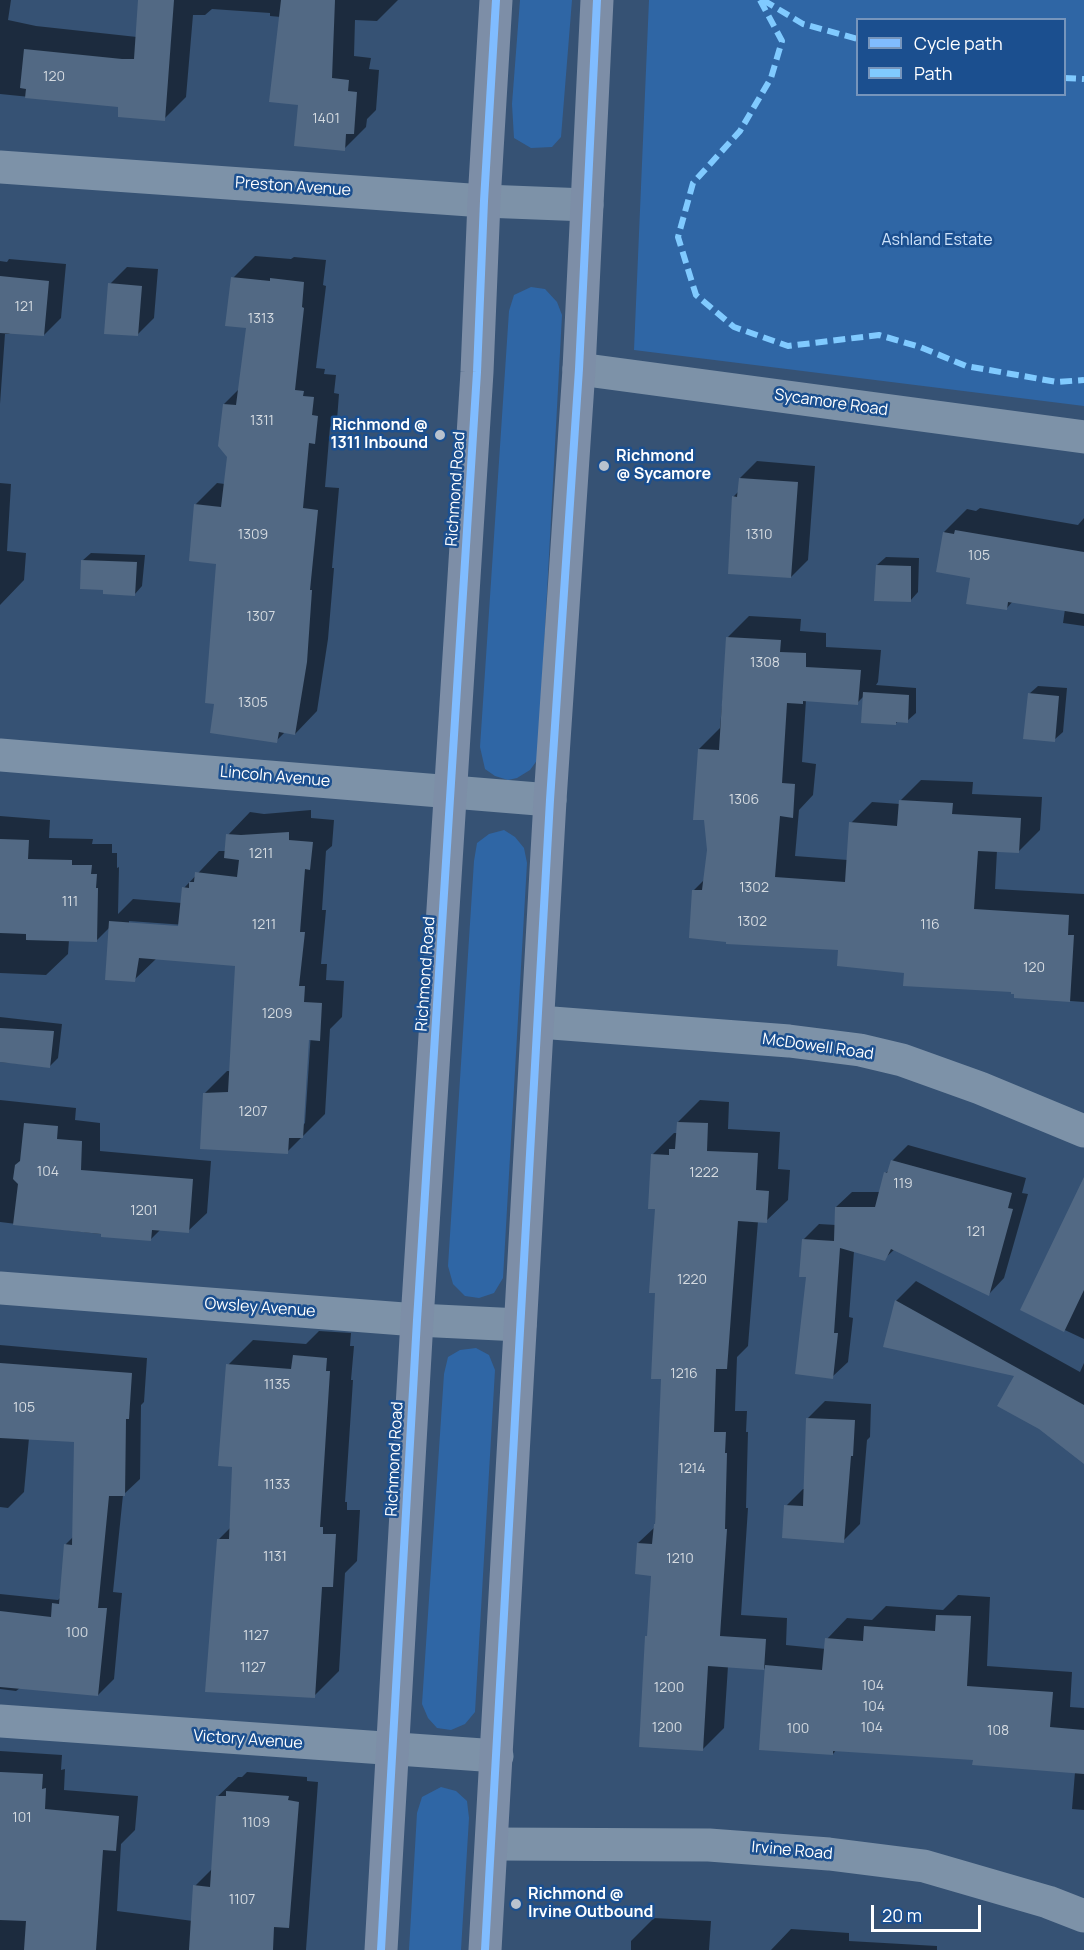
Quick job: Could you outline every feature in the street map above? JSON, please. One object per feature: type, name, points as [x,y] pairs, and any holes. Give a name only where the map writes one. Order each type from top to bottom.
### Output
[{"type":"main road","name":"Richmond Road","points":[[381,1950],[417,1320],[477,372],[496,0]]},
{"type":"main road","points":[[485,1950],[550,800],[579,369],[597,0]]},
{"type":"street","name":"Preston Avenue","points":[[0,166],[484,201],[587,205]]},
{"type":"street","name":"Sycamore Road","points":[[579,369],[1084,437]]},
{"type":"street","name":"Lincoln Avenue","points":[[0,755],[550,800]]},
{"type":"street","name":"McDowell Road","points":[[539,1022],[789,1041],[860,1050],[903,1060],[1084,1131]]},
{"type":"street","name":"Owsley Avenue","points":[[0,1288],[520,1326]]},
{"type":"street","name":"Victory Avenue","points":[[0,1721],[497,1756]]},
{"type":"street","name":"Irvine Road","points":[[492,1845],[709,1845],[829,1854],[924,1866],[1048,1902],[1084,1916]]},
{"type":"green space","points":[[520,0],[572,0],[561,137],[552,147],[531,148],[514,138],[512,104]]},
{"type":"green space","name":"Ashland Estate","points":[[649,0],[1084,0],[1084,406],[634,350]]},
{"type":"green space","points":[[531,287],[545,289],[557,302],[562,315],[538,759],[530,770],[517,778],[508,780],[495,776],[485,769],[480,747],[509,311],[514,295]]},
{"type":"green space","points":[[504,830],[515,837],[524,848],[527,863],[503,1278],[494,1293],[479,1298],[465,1296],[453,1284],[448,1266],[474,861],[477,843],[489,834]]},
{"type":"green space","points":[[476,1348],[489,1355],[495,1370],[475,1712],[465,1724],[451,1730],[437,1728],[428,1718],[422,1704],[444,1374],[448,1357],[460,1350]]},
{"type":"green space","points":[[441,1787],[456,1791],[467,1801],[469,1818],[461,1950],[409,1950],[417,1813],[422,1797]]},
{"type":"building","points":[[138,0],[174,0],[165,121],[118,117],[118,107],[25,98],[26,89],[20,88],[24,49],[134,59]]},
{"type":"building","points":[[281,0],[335,0],[332,78],[349,80],[348,91],[357,92],[354,134],[346,134],[345,151],[294,146],[298,105],[269,102]]},
{"type":"building","points":[[0,276],[49,281],[44,336],[0,333]]},
{"type":"building","points":[[231,277],[304,282],[302,307],[304,308],[295,390],[304,391],[303,396],[314,397],[312,415],[318,416],[315,444],[309,443],[303,508],[318,510],[310,590],[312,590],[307,662],[295,735],[279,732],[277,743],[210,733],[214,704],[205,703],[216,564],[189,561],[194,504],[221,507],[227,457],[218,446],[223,404],[236,405],[246,328],[225,326]]},
{"type":"building","points":[[108,283],[142,286],[138,336],[104,334]]},
{"type":"building","points":[[739,478],[798,482],[791,578],[728,574],[732,496],[737,497]]},
{"type":"building","points":[[955,530],[1084,552],[1084,614],[1008,602],[1007,610],[966,604],[970,578],[936,572],[943,532],[954,534]]},
{"type":"building","points":[[81,560],[137,562],[135,596],[103,594],[103,590],[80,589]]},
{"type":"building","points":[[876,565],[911,566],[911,602],[874,601]]},
{"type":"building","points":[[726,637],[781,640],[780,652],[806,653],[806,667],[861,670],[858,705],[803,701],[803,704],[787,703],[782,783],[795,784],[793,818],[780,816],[775,877],[845,882],[849,822],[897,826],[899,800],[953,803],[952,814],[1021,818],[1019,853],[978,851],[974,909],[1069,915],[1068,935],[1074,935],[1070,1002],[1014,998],[1011,992],[903,986],[904,973],[837,966],[838,950],[726,944],[726,942],[689,938],[692,890],[702,890],[707,850],[704,820],[693,820],[698,749],[719,750]]},
{"type":"building","points":[[863,692],[909,695],[908,723],[896,722],[896,725],[861,723]]},
{"type":"building","points":[[1028,693],[1059,696],[1055,742],[1023,739]]},
{"type":"building","points":[[289,832],[289,840],[313,842],[310,870],[305,869],[300,932],[305,932],[299,986],[305,986],[304,1002],[322,1003],[320,1041],[309,1040],[303,1138],[289,1138],[288,1154],[200,1149],[203,1093],[228,1092],[235,966],[139,958],[135,982],[105,980],[109,921],[178,926],[182,887],[189,888],[189,882],[194,882],[195,872],[237,877],[239,860],[224,858],[226,834]]},
{"type":"building","points":[[0,839],[29,840],[28,859],[72,860],[72,865],[92,865],[91,874],[97,874],[96,888],[98,888],[97,942],[26,940],[26,934],[0,933]]},
{"type":"building","points":[[0,1028],[54,1031],[50,1068],[0,1062]]},
{"type":"building","points":[[677,1122],[708,1123],[707,1151],[758,1153],[756,1190],[769,1191],[767,1223],[738,1221],[727,1369],[716,1369],[714,1432],[726,1432],[725,1453],[727,1453],[725,1529],[727,1529],[720,1636],[766,1639],[764,1670],[708,1666],[703,1751],[639,1747],[651,1576],[635,1574],[637,1543],[652,1544],[655,1524],[661,1379],[651,1379],[655,1293],[649,1293],[655,1209],[648,1209],[651,1154],[669,1155],[669,1149],[675,1149]]},
{"type":"building","points":[[24,1123],[58,1126],[57,1139],[82,1141],[81,1170],[193,1179],[189,1233],[152,1230],[151,1241],[13,1225],[18,1184],[13,1179],[15,1165],[20,1161]]},
{"type":"building","points":[[891,1160],[1012,1193],[1008,1208],[1013,1209],[989,1296],[891,1249],[885,1261],[840,1248],[834,1333],[838,1333],[833,1379],[795,1374],[806,1277],[799,1277],[802,1239],[834,1241],[835,1207],[875,1207],[884,1172],[887,1173]]},
{"type":"building","points":[[1084,1177],[1084,1290],[1064,1332],[1020,1310]]},
{"type":"building","points":[[895,1300],[1084,1405],[1084,1464],[1039,1429],[997,1406],[1014,1376],[883,1347]]},
{"type":"building","points":[[293,1355],[327,1358],[326,1371],[330,1371],[320,1527],[323,1527],[323,1534],[336,1534],[333,1587],[322,1587],[315,1698],[205,1692],[217,1539],[229,1539],[232,1467],[218,1466],[226,1364],[291,1369]]},
{"type":"building","points":[[0,1363],[132,1373],[129,1419],[126,1419],[125,1496],[109,1496],[98,1608],[107,1608],[98,1696],[0,1687],[0,1611],[51,1617],[52,1603],[59,1604],[64,1544],[72,1545],[74,1442],[0,1438]]},
{"type":"building","points":[[806,1418],[855,1420],[844,1543],[782,1538],[784,1505],[803,1506]]},
{"type":"building","points":[[936,1615],[971,1616],[967,1686],[1053,1692],[1050,1727],[1084,1730],[1084,1774],[972,1765],[973,1760],[833,1751],[833,1755],[759,1750],[765,1665],[822,1670],[825,1638],[863,1641],[864,1626],[935,1631]]},
{"type":"building","points":[[0,1772],[43,1774],[42,1789],[46,1788],[45,1809],[119,1816],[116,1851],[103,1850],[96,1950],[24,1950],[26,1921],[0,1920]]},
{"type":"building","points":[[226,1791],[289,1796],[288,1800],[299,1802],[289,1928],[274,1927],[273,1950],[189,1950],[193,1885],[210,1887],[216,1796],[226,1796]]},
{"type":"marked path","points":[[760,0],[782,41],[771,78],[740,131],[693,183],[678,237],[696,295],[734,327],[788,346],[879,335],[920,347],[966,366],[1057,382],[1084,380]]},
{"type":"marked path","points":[[763,0],[803,24],[856,38]]},
{"type":"marked path","points":[[1066,78],[1084,79]]},
{"type":"cycle path","points":[[381,1950],[417,1320],[477,372],[496,0]]},
{"type":"cycle path","points":[[485,1950],[550,800],[579,369],[597,0]]},
{"type":"place","name":"Richmond @ 1311 Inbound","points":[[440,435]]},
{"type":"place","name":"Richmond @ Sycamore","points":[[604,466]]},
{"type":"place","name":"Richmond @ Irvine Outbound","points":[[516,1904]]}]
